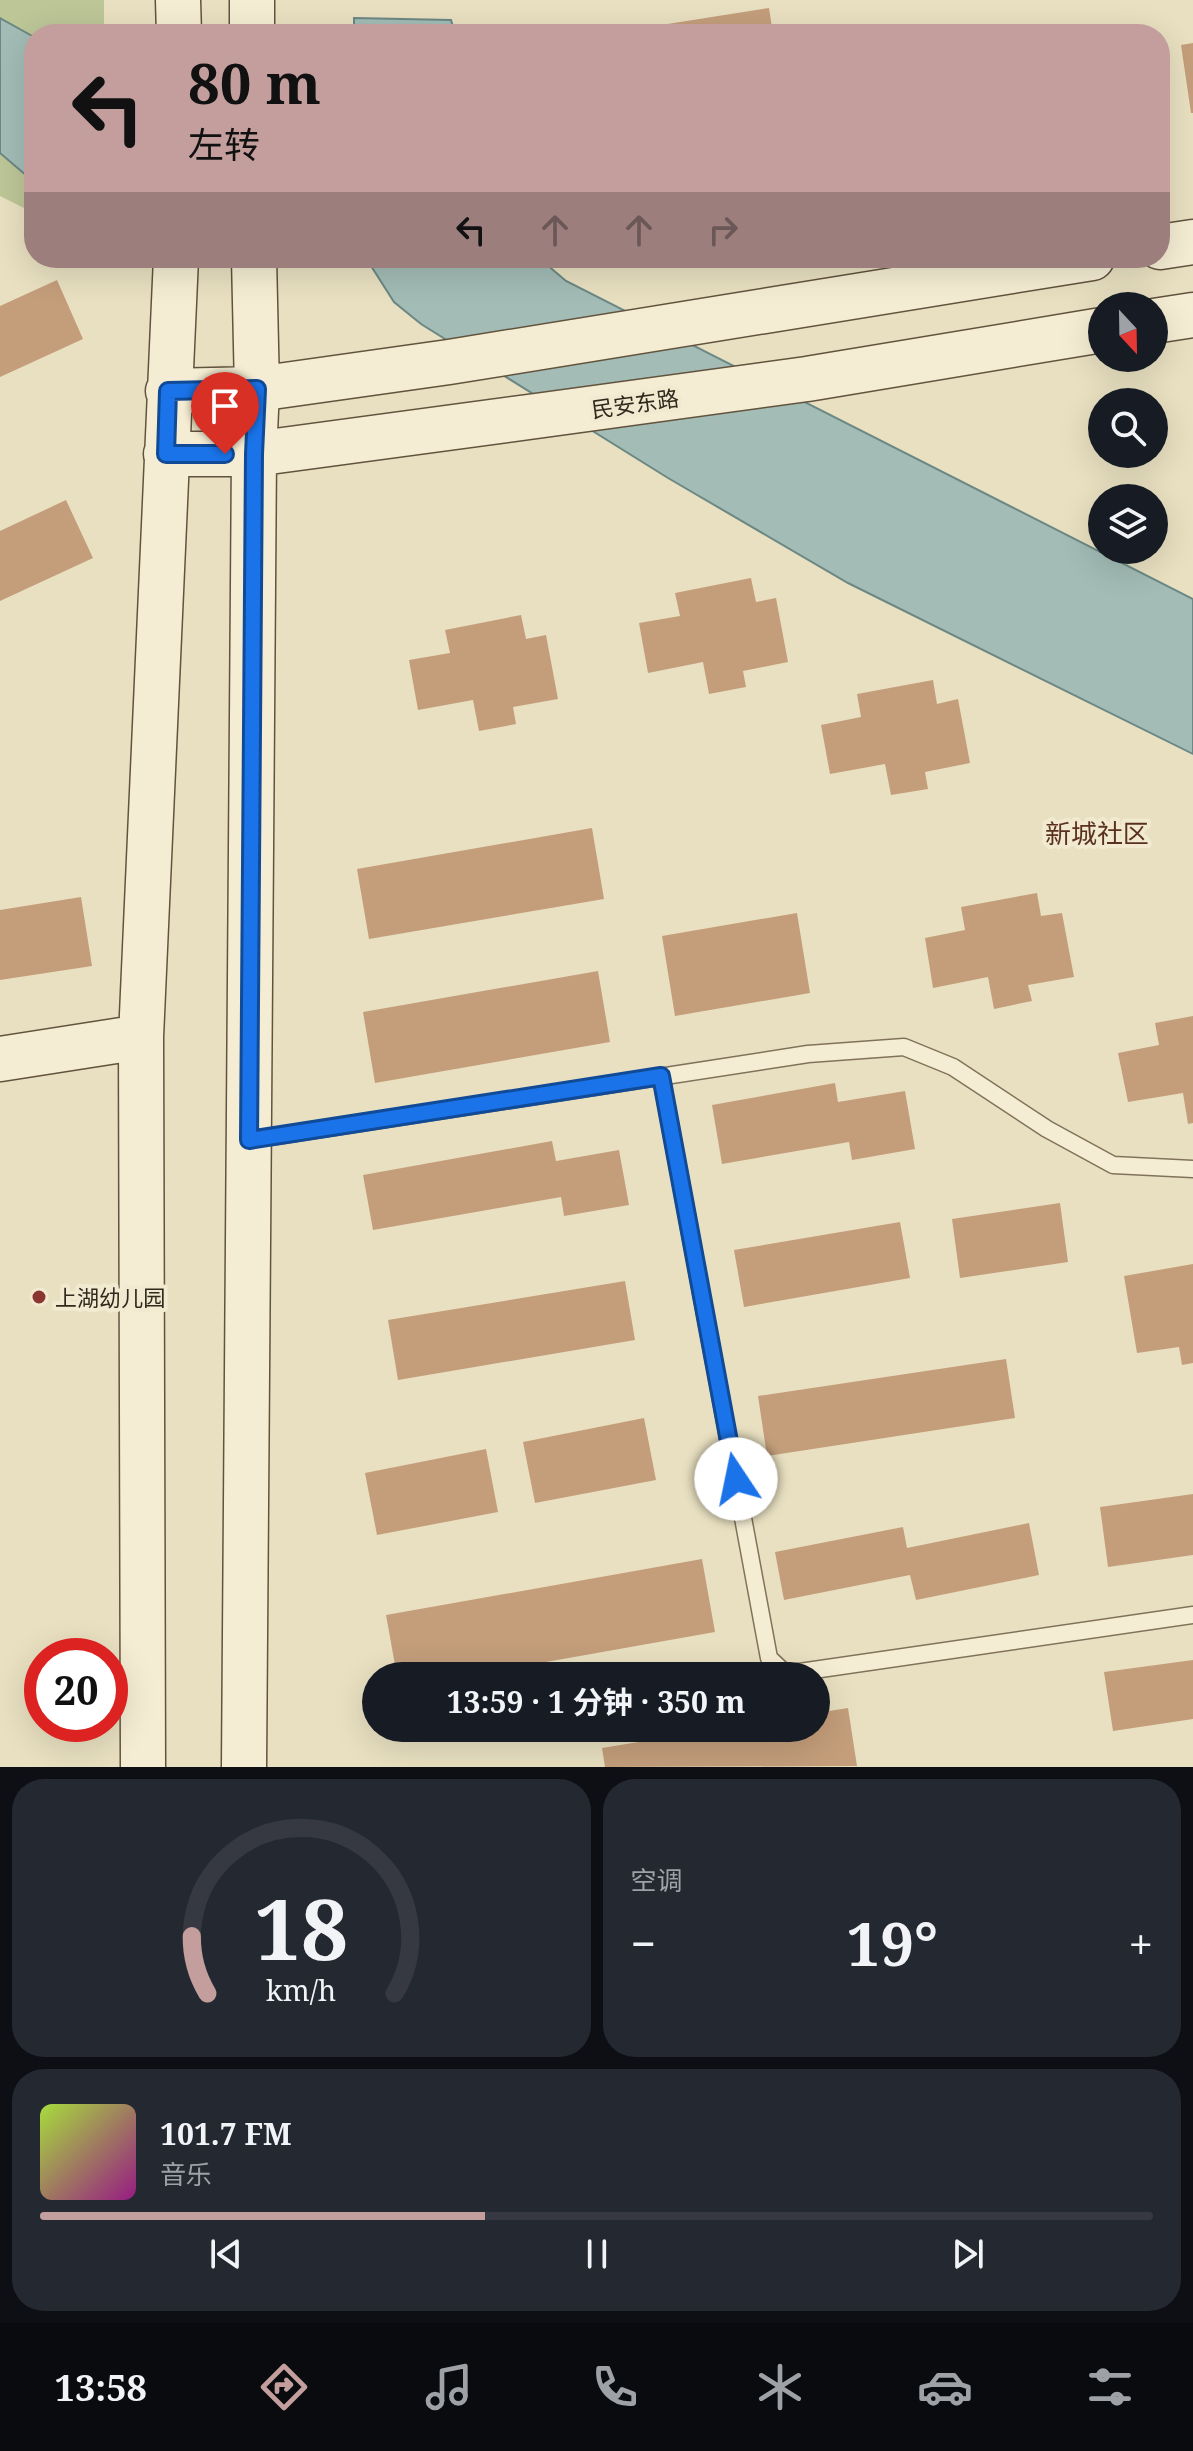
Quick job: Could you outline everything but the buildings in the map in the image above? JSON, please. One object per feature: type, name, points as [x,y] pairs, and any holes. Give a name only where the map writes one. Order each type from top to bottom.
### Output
[{"type":"main road","points":[[178,0],[179,24]]},
{"type":"main road","points":[[252,0],[252,24]]},
{"type":"main road","points":[[1170,245],[1193,242]]},
{"type":"main road","points":[[143,1767],[141,1037],[175,268]]},
{"type":"main road","points":[[244,1767],[257,389],[254,268]]},
{"type":"main road","points":[[168,391],[257,389],[449,362],[1030,268]]},
{"type":"main road","points":[[1168,319],[1193,315]]},
{"type":"main road","name":"民安东路","points":[[166,454],[254,454],[807,379],[1088,332]]},
{"type":"main road","points":[[0,1059],[141,1037]]},
{"type":"lane","points":[[249,1140],[808,1054],[904,1047],[953,1067],[1047,1129],[1113,1165],[1193,1169]]},
{"type":"lane","points":[[661,1076],[769,1658],[786,1674],[1193,1615]]},
{"type":"green space","points":[[0,0],[104,0],[104,24],[24,24],[24,208],[0,196]]},
{"type":"water","points":[[0,18],[24,31],[24,173],[0,153]]},
{"type":"water","points":[[354,18],[451,20],[452,24],[354,24]]},
{"type":"water","points":[[372,268],[551,268],[566,281],[1088,546],[1088,564],[1124,564],[1193,599],[1193,754],[848,583],[668,478],[421,324],[394,302]]},
{"type":"place","name":"上湖幼儿园","points":[[39,1297]]},
{"type":"district","name":"新城社区","points":[[1097,833]]},
{"type":"route","points":[[225,454],[166,454],[168,391],[257,389],[249,1140],[661,1076],[736,1479]]}]
